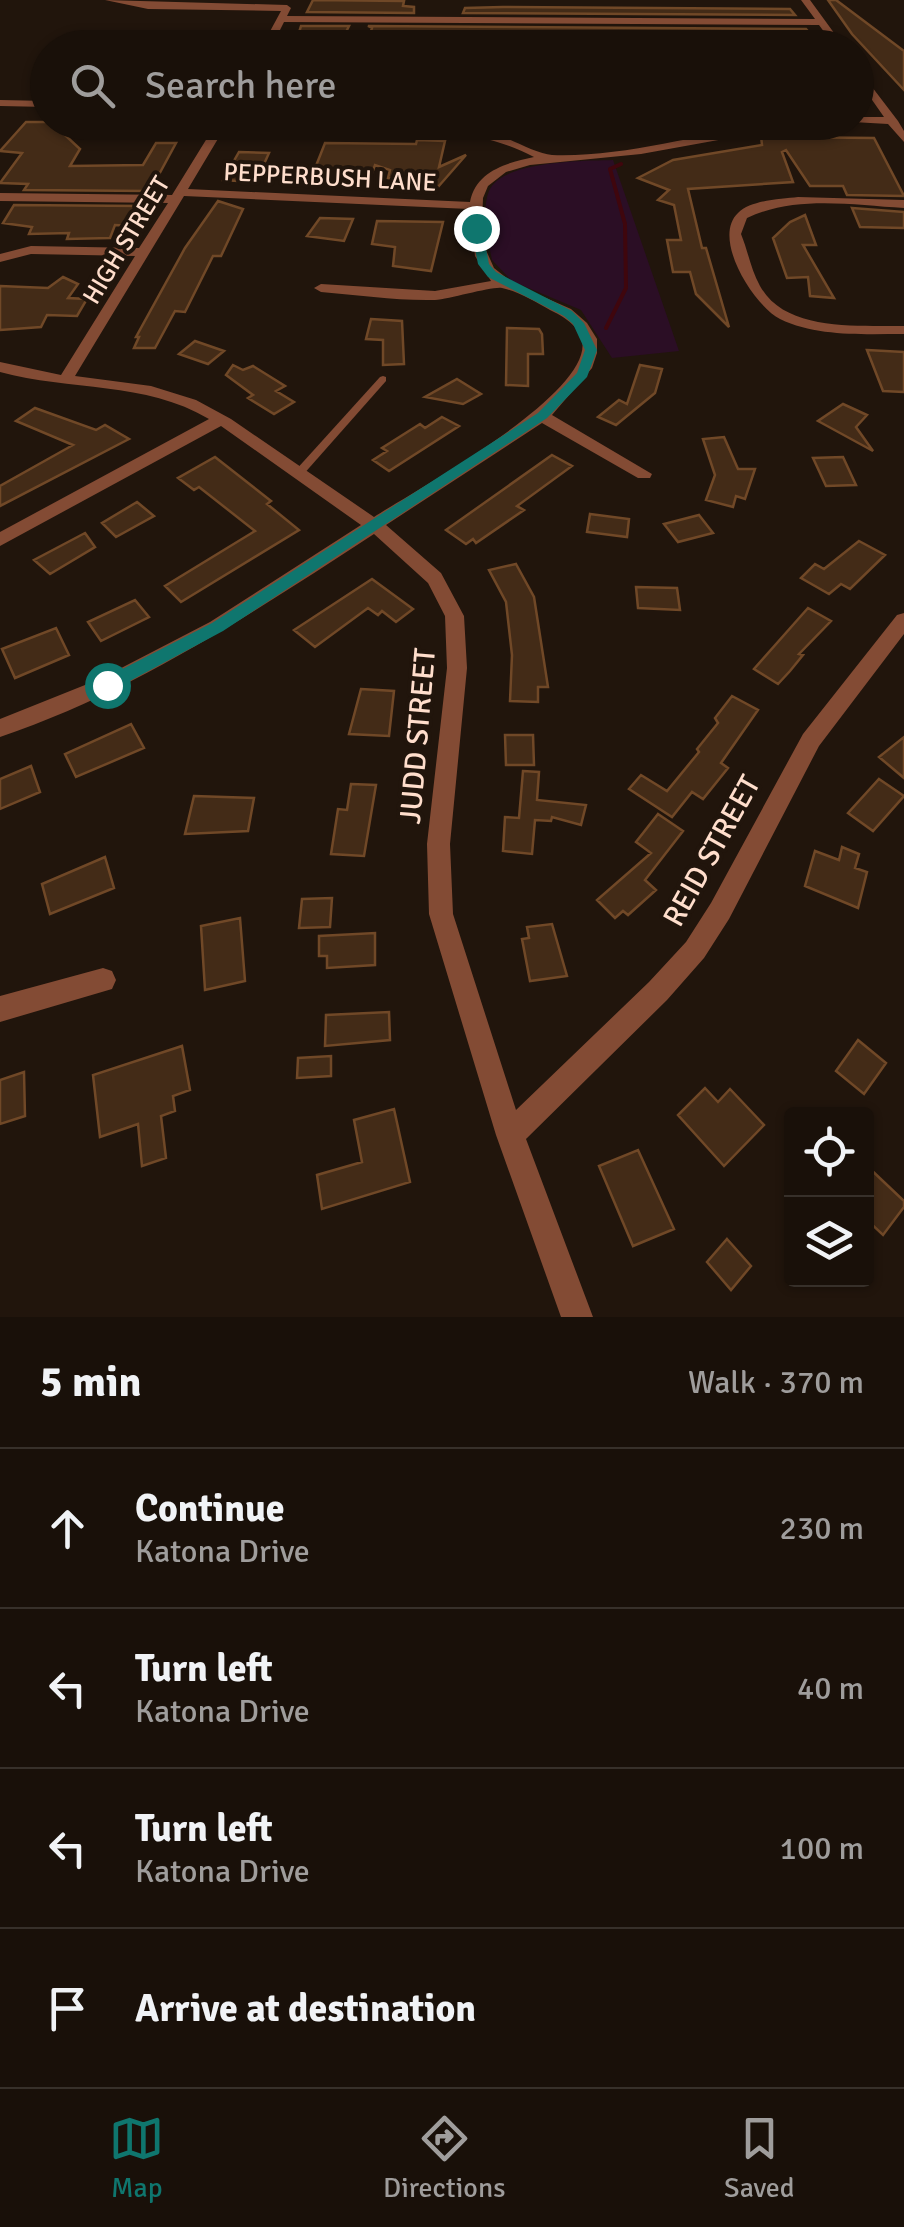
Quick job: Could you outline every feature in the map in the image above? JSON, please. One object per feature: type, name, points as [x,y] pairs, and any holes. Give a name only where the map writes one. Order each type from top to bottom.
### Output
[{"type":"street","points":[[109,0],[148,6],[290,4]]},
{"type":"street","points":[[805,0],[827,30]]},
{"type":"street","points":[[276,30],[290,4]]},
{"type":"street","points":[[281,20],[821,22]]},
{"type":"street","points":[[874,94],[904,138]]},
{"type":"street","points":[[0,103],[30,104]]},
{"type":"street","points":[[874,120],[893,121]]},
{"type":"street","name":"HIGH STREET","points":[[65,380],[212,140]]},
{"type":"street","points":[[511,140],[544,158]]},
{"type":"street","points":[[0,728],[148,665],[218,627],[542,416],[590,363],[589,341],[568,313],[500,282],[484,264],[476,206],[480,188],[513,165],[544,158],[616,154],[702,140]]},
{"type":"street","name":"PEPPERBUSH LANE","points":[[0,197],[180,196],[476,206]]},
{"type":"street","points":[[904,204],[766,205],[742,216],[735,234],[757,294],[772,307],[818,324],[904,330]]},
{"type":"street","points":[[0,258],[31,250],[145,252]]},
{"type":"street","points":[[321,288],[448,296],[474,293],[500,282]]},
{"type":"street","name":"JUDD STREET","points":[[0,367],[65,380],[152,390],[190,402],[374,527],[428,571],[454,614],[458,630],[441,804],[438,888],[446,936],[510,1136],[576,1317]]},
{"type":"street","points":[[542,416],[644,474]]},
{"type":"street","points":[[0,540],[220,420]]},
{"type":"street","name":"REID STREET","points":[[510,1136],[658,992],[695,950],[720,911],[811,740],[903,622]]},
{"type":"street","points":[[0,1009],[103,980]]},
{"type":"lane","points":[[298,474],[383,378]]},
{"type":"shaded area","points":[[613,160],[679,351],[612,358],[581,310],[512,281],[492,260],[486,207],[489,191],[497,181],[510,173],[545,164]]},
{"type":"building","points":[[313,0],[404,1],[403,6],[414,7],[414,13],[307,12]]},
{"type":"building","points":[[828,0],[836,0],[904,51],[904,90],[874,58],[874,30],[849,30]]},
{"type":"building","points":[[465,8],[790,9],[795,15],[463,13]]},
{"type":"building","points":[[301,26],[349,26],[347,30],[300,30]]},
{"type":"building","points":[[368,26],[807,30],[371,30]]},
{"type":"building","points":[[26,122],[30,122],[30,140],[70,140],[80,149],[70,166],[143,165],[156,143],[176,143],[150,191],[24,190],[28,184],[0,183],[22,153],[0,151]]},
{"type":"building","points":[[874,138],[904,196],[847,195],[843,186],[810,186],[786,150],[782,152],[793,182],[688,189],[702,248],[706,248],[729,327],[696,294],[690,272],[673,272],[667,240],[681,240],[674,205],[658,200],[669,190],[638,178],[673,160],[762,145],[761,140]]},
{"type":"building","points":[[417,140],[445,141],[439,167],[466,155],[438,187],[388,178],[390,170],[375,165],[368,184],[310,181],[325,143],[416,144]]},
{"type":"building","points":[[239,152],[269,153],[256,182],[223,180]]},
{"type":"building","points":[[218,201],[243,209],[221,256],[213,256],[185,312],[175,311],[155,348],[134,348],[136,337],[185,248]]},
{"type":"building","points":[[14,205],[142,206],[132,226],[115,225],[110,238],[67,239],[69,233],[29,234],[32,227],[3,223]]},
{"type":"building","points":[[852,208],[904,212],[904,228],[860,227]]},
{"type":"building","points":[[805,215],[816,245],[803,245],[834,298],[810,296],[808,277],[787,278],[773,238],[790,222]]},
{"type":"building","points":[[320,218],[353,219],[344,241],[307,236]]},
{"type":"building","points":[[377,221],[443,222],[431,271],[393,266],[395,247],[372,244]]},
{"type":"building","points":[[63,277],[78,284],[68,298],[87,299],[77,316],[47,315],[41,327],[0,330],[0,286],[48,288]]},
{"type":"building","points":[[371,319],[402,321],[404,364],[383,365],[383,340],[366,339]]},
{"type":"building","points":[[507,328],[539,329],[542,334],[543,354],[528,354],[528,386],[506,385]]},
{"type":"building","points":[[195,341],[224,351],[208,364],[179,354]]},
{"type":"building","points":[[867,350],[904,352],[904,392],[883,391]]},
{"type":"building","points":[[233,365],[243,370],[253,366],[285,386],[276,391],[294,402],[274,414],[248,398],[253,395],[226,375]]},
{"type":"building","points":[[640,365],[662,369],[655,393],[616,425],[598,417],[619,400],[627,404]]},
{"type":"building","points":[[457,379],[481,394],[463,404],[425,397]]},
{"type":"building","points":[[843,404],[867,415],[856,427],[873,451],[818,421]]},
{"type":"building","points":[[35,408],[96,430],[105,425],[129,439],[0,506],[0,486],[73,445],[16,421]]},
{"type":"building","points":[[442,417],[459,426],[389,471],[373,460],[387,451],[382,448],[420,424],[425,428]]},
{"type":"building","points":[[724,437],[738,469],[755,469],[745,499],[736,496],[733,507],[706,500],[715,475],[703,439]]},
{"type":"building","points":[[552,455],[572,466],[517,506],[524,510],[476,543],[473,539],[466,544],[446,530]]},
{"type":"building","points":[[215,457],[271,501],[267,504],[299,530],[181,602],[165,586],[255,531],[199,487],[194,490],[178,478]]},
{"type":"building","points":[[843,457],[856,485],[826,486],[813,458]]},
{"type":"building","points":[[137,502],[154,516],[116,537],[102,523]]},
{"type":"building","points":[[590,514],[629,519],[627,537],[587,532]]},
{"type":"building","points":[[699,515],[713,533],[678,542],[664,524]]},
{"type":"building","points":[[85,533],[95,547],[50,574],[34,560]]},
{"type":"building","points":[[859,541],[885,555],[850,589],[841,584],[829,594],[801,578],[815,564],[824,569]]},
{"type":"building","points":[[516,564],[534,597],[548,687],[538,687],[538,702],[510,701],[512,655],[506,602],[489,570]]},
{"type":"building","points":[[372,579],[413,609],[396,622],[382,611],[378,615],[368,608],[315,647],[294,630]]},
{"type":"building","points":[[636,587],[677,588],[680,610],[638,608]]},
{"type":"building","points":[[135,600],[149,617],[101,641],[88,622]]},
{"type":"building","points":[[808,608],[831,621],[799,654],[803,655],[778,684],[754,669]]},
{"type":"building","points":[[56,628],[69,655],[15,678],[2,649]]},
{"type":"building","points":[[361,689],[394,691],[389,736],[349,734]]},
{"type":"building","points":[[732,696],[758,710],[721,763],[728,768],[703,799],[692,792],[672,817],[629,789],[641,775],[667,791],[699,752],[697,749],[718,723],[715,718]]},
{"type":"building","points":[[131,724],[144,748],[76,777],[65,754]]},
{"type":"building","points":[[505,735],[533,735],[534,765],[506,765]]},
{"type":"building","points":[[904,737],[904,778],[879,757]]},
{"type":"building","points":[[31,766],[40,792],[0,809],[0,779]]},
{"type":"building","points":[[523,771],[539,772],[537,800],[586,805],[581,825],[552,817],[551,821],[535,820],[532,854],[503,851],[505,817],[519,818]]},
{"type":"building","points":[[879,779],[904,796],[873,831],[848,813]]},
{"type":"building","points":[[351,784],[376,785],[364,856],[331,854],[338,809],[347,810]]},
{"type":"building","points":[[194,796],[254,798],[248,831],[185,834]]},
{"type":"building","points":[[658,814],[683,831],[645,880],[656,890],[628,915],[623,911],[615,918],[597,900],[651,853],[636,842]]},
{"type":"building","points":[[842,847],[859,854],[855,868],[867,872],[858,908],[805,886],[815,851],[839,860]]},
{"type":"building","points":[[105,857],[114,888],[50,914],[42,884]]},
{"type":"building","points":[[332,898],[330,927],[299,928],[302,899]]},
{"type":"building","points":[[240,918],[245,981],[205,990],[201,926]]},
{"type":"building","points":[[552,924],[567,976],[530,981],[522,939],[529,938],[527,927]]},
{"type":"building","points":[[375,933],[375,965],[327,968],[327,956],[319,956],[319,936]]},
{"type":"building","points":[[389,1012],[390,1040],[325,1046],[326,1015]]},
{"type":"building","points":[[858,1040],[886,1063],[864,1094],[836,1071]]},
{"type":"building","points":[[182,1046],[190,1090],[173,1096],[175,1111],[161,1116],[166,1158],[142,1166],[138,1124],[100,1137],[93,1075]]},
{"type":"building","points":[[331,1056],[331,1076],[297,1078],[298,1058]]},
{"type":"building","points":[[24,1072],[25,1116],[0,1124],[0,1080]]},
{"type":"building","points":[[705,1088],[718,1102],[730,1089],[764,1125],[724,1166],[678,1115]]},
{"type":"building","points":[[394,1109],[410,1182],[322,1209],[317,1175],[362,1162],[354,1120]]},
{"type":"building","points":[[638,1150],[674,1229],[633,1246],[599,1166]]},
{"type":"building","points":[[874,1173],[904,1201],[904,1207],[883,1235],[874,1227]]},
{"type":"building","points":[[727,1239],[751,1266],[731,1290],[707,1262]]},
{"type":"waterway","points":[[606,328],[626,288],[625,224],[610,169],[621,164]]},
{"type":"route","points":[[107,685],[218,627],[374,527],[542,416],[583,374],[590,363],[591,350],[578,323],[568,313],[500,282],[484,264],[476,228]]}]
